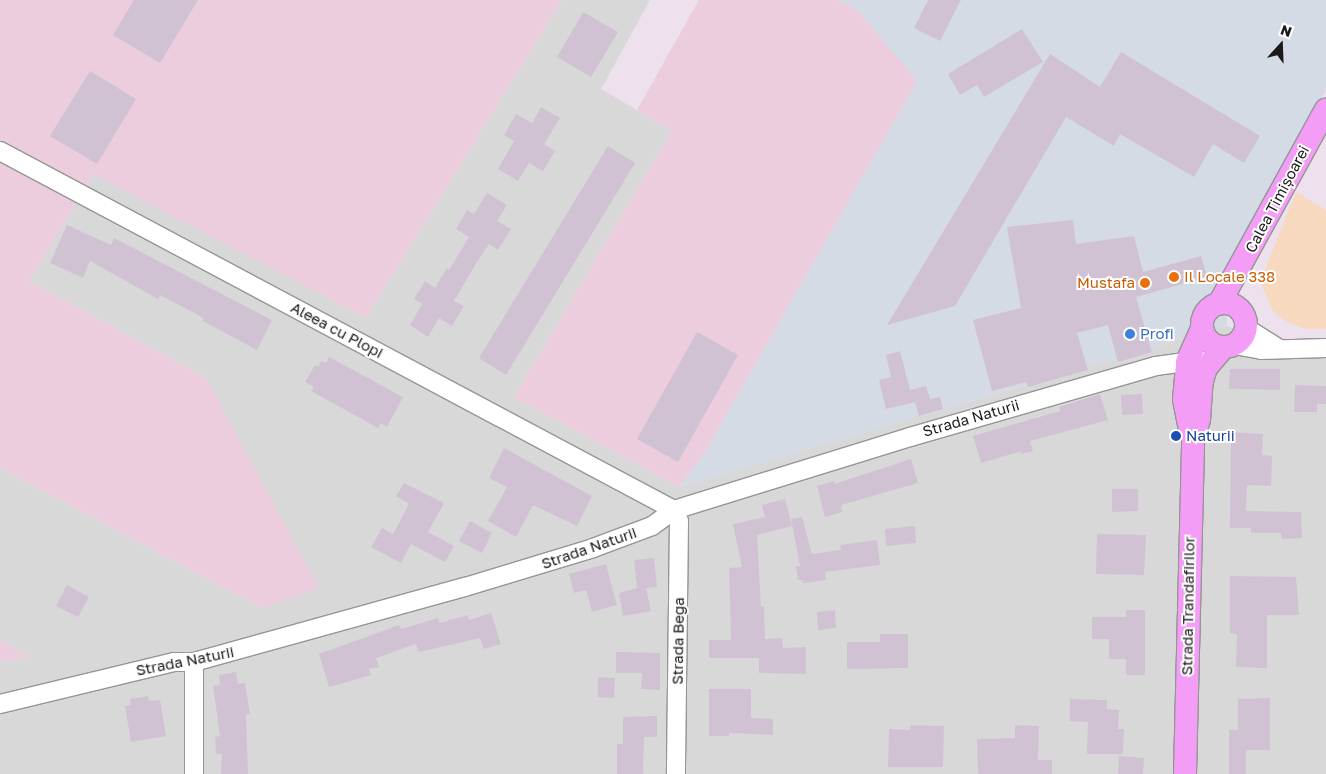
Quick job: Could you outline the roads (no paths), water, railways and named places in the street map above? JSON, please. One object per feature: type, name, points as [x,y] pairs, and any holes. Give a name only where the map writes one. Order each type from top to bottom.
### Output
[{"type":"main road","name":"Calea Timișoarei","points":[[1229,332],[1243,262],[1326,109]]},
{"type":"main road","name":"Strada Trandafirilor","points":[[1185,774],[1193,438],[1199,420],[1202,381],[1229,332],[1207,310],[1202,325],[1178,362],[1186,419],[1193,438]]},
{"type":"main road","points":[[1202,325],[1209,342],[1229,332]]},
{"type":"street","name":"Aleea cu Plopi","points":[[0,151],[674,510]]},
{"type":"street","name":"Strada Naturii","points":[[0,704],[174,662],[194,662],[593,548],[652,526],[674,510],[919,434],[1178,362],[1229,332]]},
{"type":"street","points":[[1229,332],[1278,348],[1326,348]]},
{"type":"street","name":"Strada Bega","points":[[674,510],[679,521],[676,774]]},
{"type":"street","points":[[194,662],[194,774]]},
{"type":"place","name":"Il Locale 338","points":[[1174,277]]},
{"type":"place","name":"Mustafa","points":[[1145,283]]},
{"type":"place","name":"Profi","points":[[1130,334]]},
{"type":"place","name":"Naturii","points":[[1176,436]]}]
